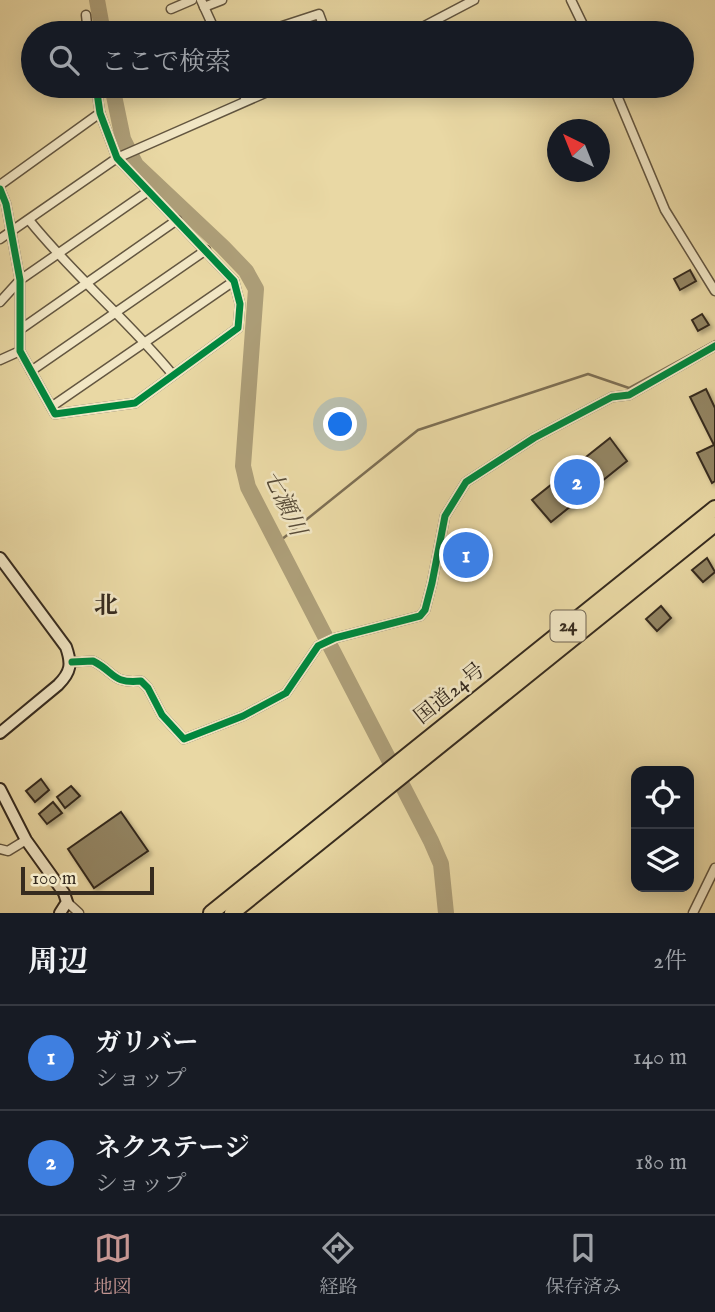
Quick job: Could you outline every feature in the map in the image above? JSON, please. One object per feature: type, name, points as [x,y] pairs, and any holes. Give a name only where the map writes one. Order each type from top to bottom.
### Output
[{"type":"highway","name":"国道24号","points":[[425,749],[715,508]]},
{"type":"highway","name":"国道24号","points":[[211,913],[715,524]]},
{"type":"highway","name":"国道24号","points":[[232,913],[380,785]]},
{"type":"street","points":[[171,9],[192,0]]},
{"type":"street","points":[[211,21],[203,3],[222,0]]},
{"type":"street","points":[[434,21],[474,0]]},
{"type":"street","points":[[571,0],[581,21]]},
{"type":"street","points":[[296,21],[319,13],[322,21]]},
{"type":"street","points":[[86,15],[87,21]]},
{"type":"street","points":[[98,98],[100,113],[117,158],[234,281],[240,304],[238,328],[135,403],[55,414],[20,351],[20,280],[0,187],[100,113]]},
{"type":"street","points":[[0,239],[117,158],[251,98]]},
{"type":"street","points":[[618,98],[665,209],[715,291]]},
{"type":"street","points":[[0,302],[20,280],[147,192]]},
{"type":"street","points":[[29,220],[57,255],[117,312],[173,375]]},
{"type":"street","points":[[21,329],[177,220]]},
{"type":"street","points":[[31,371],[206,250]]},
{"type":"street","points":[[51,407],[234,281]]},
{"type":"street","points":[[72,662],[93,661],[124,683],[141,681],[148,688],[162,715],[184,739],[243,716],[286,692],[318,646],[335,638],[419,616],[425,610],[445,516],[466,481],[534,438],[612,397],[629,396],[715,346]]},
{"type":"street","points":[[0,360],[20,351]]},
{"type":"street","points":[[0,558],[66,647],[72,662],[67,676],[58,685],[0,733]]},
{"type":"street","points":[[0,789],[26,840],[57,882],[67,902],[79,913]]},
{"type":"street","points":[[0,849],[8,851],[26,840]]},
{"type":"street","points":[[693,913],[715,869]]},
{"type":"street","points":[[60,913],[67,902]]},
{"type":"building","points":[[690,270],[696,281],[680,290],[674,279]]},
{"type":"building","points":[[702,314],[709,325],[698,331],[692,320]]},
{"type":"building","points":[[706,389],[715,408],[715,481],[712,483],[697,453],[714,445],[690,397]]},
{"type":"building","points":[[610,438],[627,461],[551,522],[532,500]]},
{"type":"building","points":[[477,535],[489,550],[457,576],[445,562]]},
{"type":"building","points":[[707,558],[715,572],[703,582],[692,570]]},
{"type":"building","points":[[661,606],[671,618],[657,631],[646,619]]},
{"type":"building","points":[[41,779],[49,790],[35,802],[26,791]]},
{"type":"building","points":[[71,786],[80,796],[65,808],[57,797]]},
{"type":"building","points":[[53,802],[62,813],[47,824],[39,814]]},
{"type":"building","points":[[121,812],[148,851],[94,888],[68,849]]},
{"type":"waterway","name":"七瀬川","points":[[97,0],[101,21]]},
{"type":"waterway","name":"七瀬川","points":[[114,98],[123,139],[136,165],[223,247],[246,271],[256,289],[243,466],[248,487],[431,841],[441,864],[446,913]]},
{"type":"waterway","points":[[276,544],[418,430],[588,374],[629,388],[715,341]]},
{"type":"cycle path","points":[[0,189],[6,204],[20,280],[20,351],[55,414],[135,403],[238,328],[240,304],[234,281],[117,158],[100,113],[98,98]]},
{"type":"cycle path","points":[[72,662],[93,661],[119,679],[141,681],[148,688],[162,715],[184,739],[243,716],[286,693],[318,646],[335,638],[420,616],[425,610],[432,583],[445,516],[466,482],[534,438],[612,397],[629,395],[715,346]]},
{"type":"place","name":"ネクステージ","points":[[577,482]]},
{"type":"place","name":"ガリバー","points":[[466,555]]},
{"type":"district","name":"北","points":[[106,606]]}]
